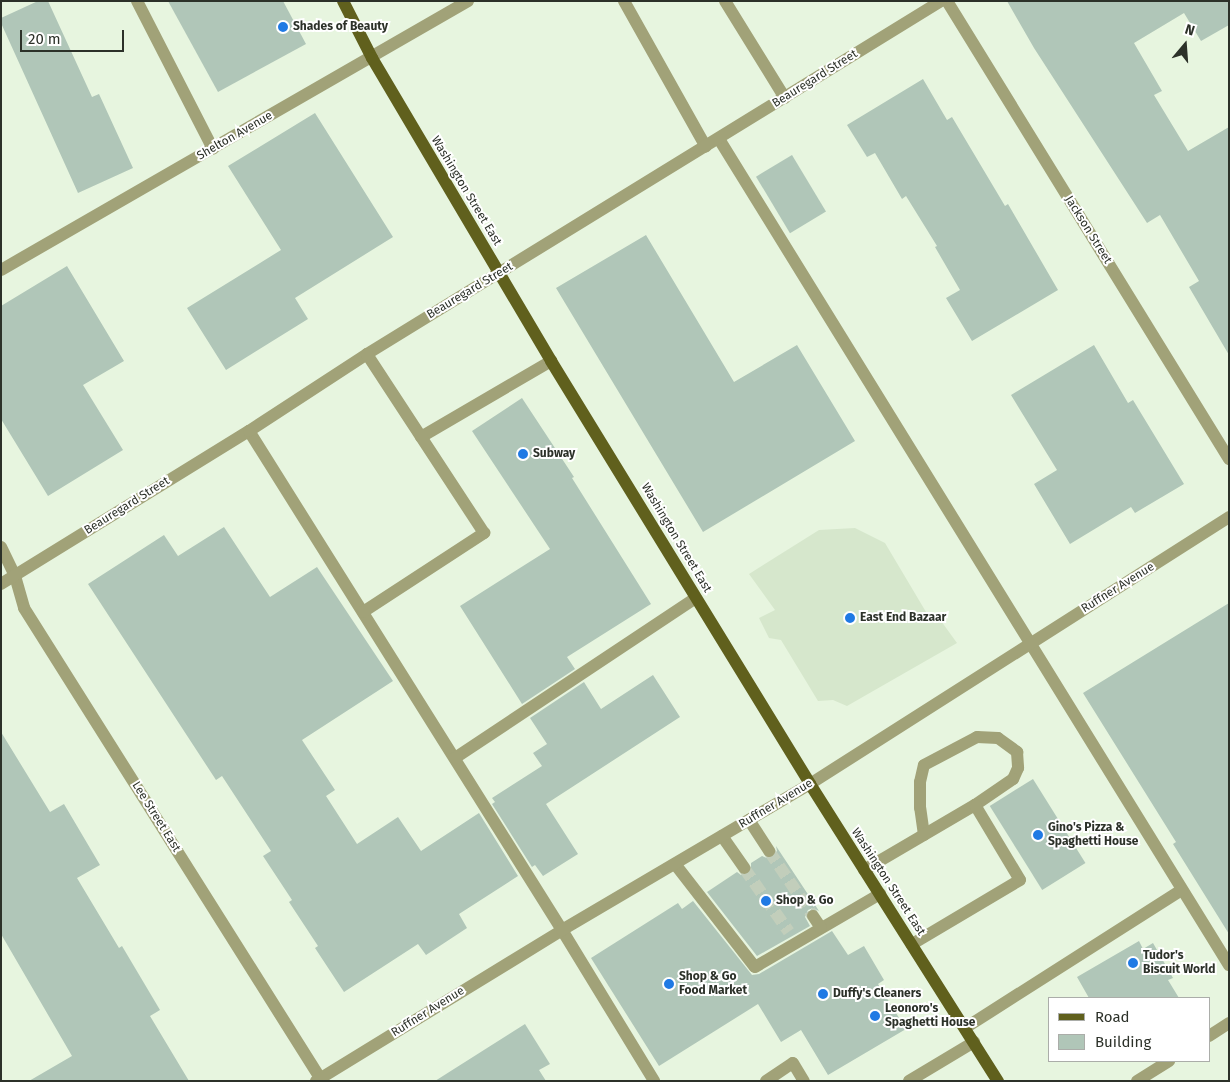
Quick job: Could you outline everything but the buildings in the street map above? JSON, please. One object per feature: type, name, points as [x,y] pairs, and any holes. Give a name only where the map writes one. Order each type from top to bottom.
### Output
[{"type":"main road","name":"Washington Street East","points":[[343,1],[372,58],[499,274],[810,784],[998,1081]]},
{"type":"street","points":[[137,1],[213,149]]},
{"type":"street","name":"Shelton Avenue","points":[[1,270],[468,1]]},
{"type":"street","points":[[624,1],[706,147]]},
{"type":"street","points":[[725,1],[784,98]]},
{"type":"street","name":"Beauregard Street","points":[[1,584],[249,431],[367,354],[941,1]]},
{"type":"street","name":"Jackson Street","points":[[947,1],[1229,459]]},
{"type":"street","points":[[719,139],[1229,965]]},
{"type":"street","points":[[362,612],[484,532],[367,354]]},
{"type":"street","points":[[421,437],[552,361]]},
{"type":"street","points":[[249,431],[455,758],[654,1081]]},
{"type":"street","name":"Ruffner Avenue","points":[[320,1080],[562,930],[810,784],[1229,517]]},
{"type":"street","name":"Lee Street East","points":[[1,547],[15,576],[24,608],[320,1080]]},
{"type":"street","points":[[455,758],[696,598]]},
{"type":"street","points":[[864,870],[924,835],[975,805],[1012,779],[1018,768],[1017,752],[998,738],[977,737],[924,765],[920,782],[920,799],[924,835]]},
{"type":"street","points":[[912,944],[1020,880],[975,805]]},
{"type":"street","points":[[749,820],[769,851]]},
{"type":"street","points":[[722,836],[744,868]]},
{"type":"street","points":[[675,864],[755,967],[793,937],[821,928],[880,894]]},
{"type":"street","points":[[965,1028],[1182,890]]},
{"type":"street","points":[[813,916],[821,928]]},
{"type":"street","points":[[1210,1035],[1229,1024]]},
{"type":"street","points":[[909,1081],[974,1042]]},
{"type":"street","points":[[1137,1081],[1167,1062]]},
{"type":"street","points":[[766,1081],[793,1063],[804,1081]]},
{"type":"shaded area","name":"East End Bazaar","points":[[855,528],[885,543],[929,617],[936,614],[957,643],[847,706],[833,700],[818,701],[781,640],[769,638],[759,618],[775,610],[749,574],[819,530]]},
{"type":"tunnel","points":[[769,851],[813,916]]},
{"type":"tunnel","points":[[744,868],[789,932]]},
{"type":"place","name":"Shades of Beauty","points":[[283,27]]},
{"type":"place","name":"Subway","points":[[523,454]]},
{"type":"place","name":"East End Bazaar","points":[[850,618]]},
{"type":"place","name":"Gino's Pizza & Spaghetti House","points":[[1038,835]]},
{"type":"place","name":"Shop & Go","points":[[766,901]]},
{"type":"place","name":"Tudor's Biscuit World","points":[[1133,963]]},
{"type":"place","name":"Shop & Go Food Market","points":[[669,984]]},
{"type":"place","name":"Duffy's Cleaners","points":[[823,994]]},
{"type":"place","name":"Leonoro's Spaghetti House","points":[[875,1016]]}]
